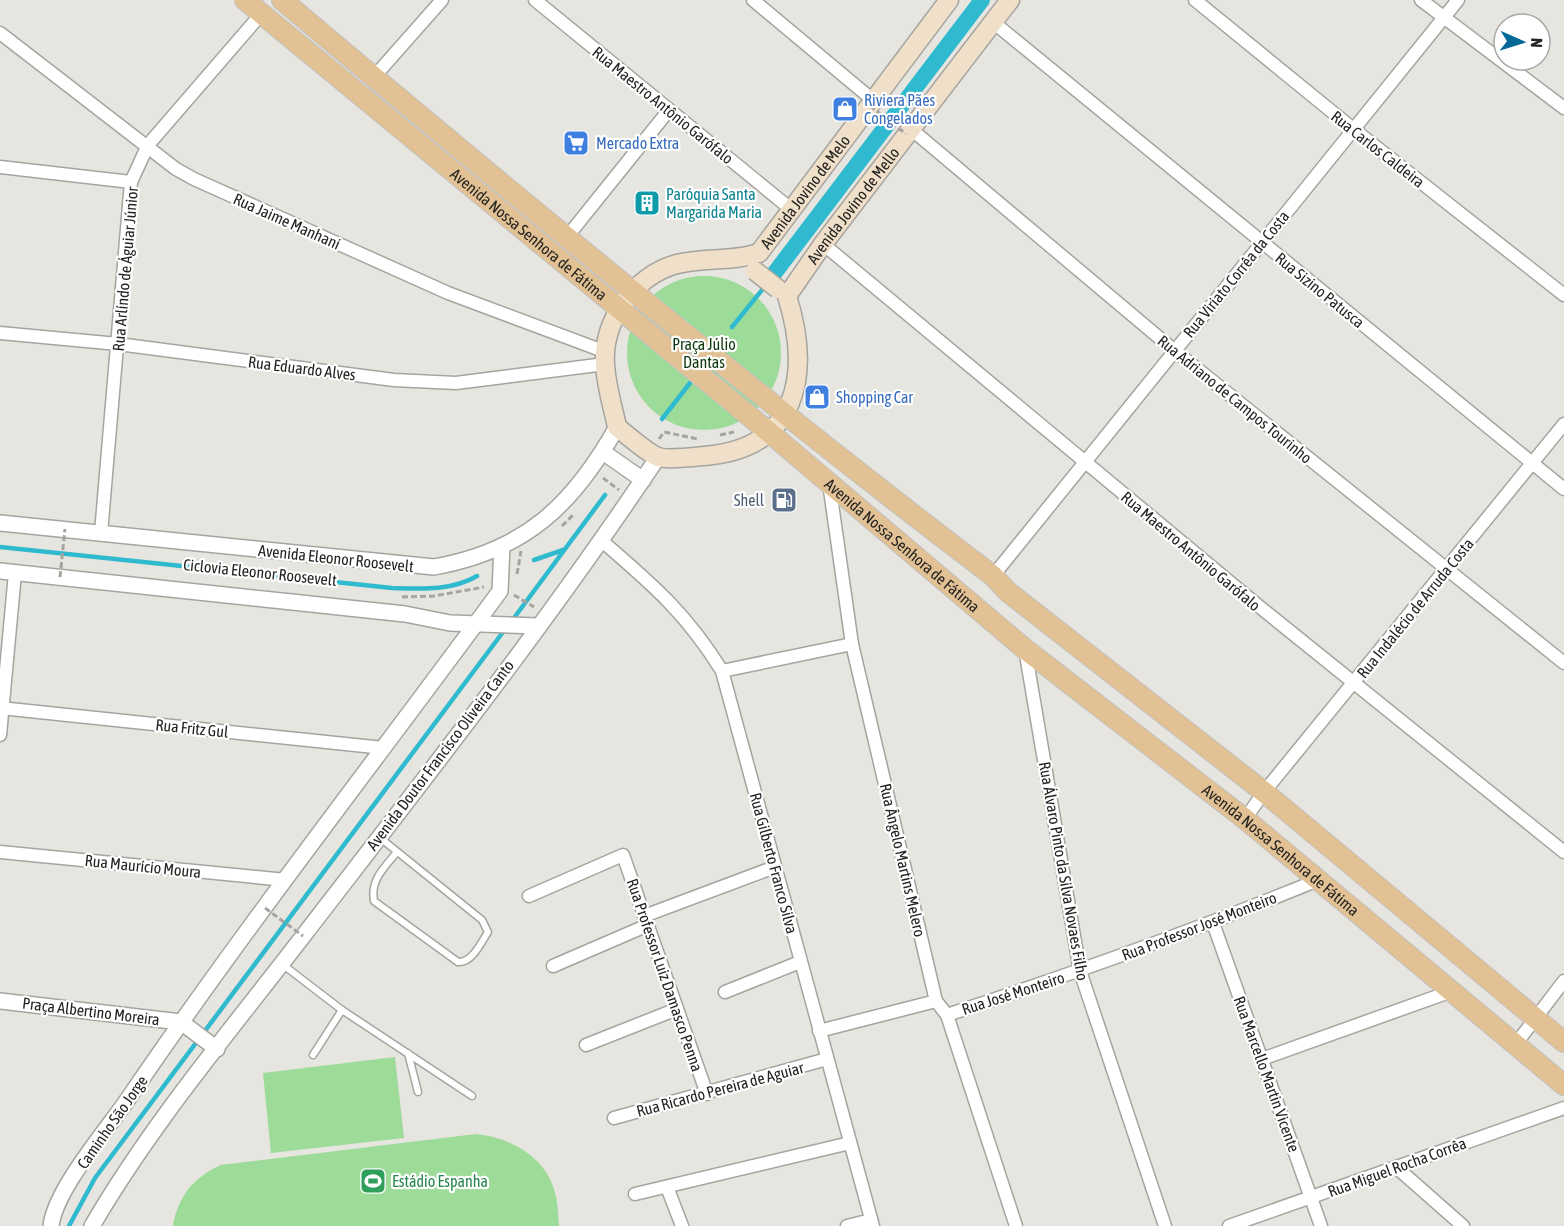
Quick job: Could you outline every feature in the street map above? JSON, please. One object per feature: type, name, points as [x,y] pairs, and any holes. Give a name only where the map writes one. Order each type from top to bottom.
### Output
[{"type":"main road","name":"Avenida Nossa Senhora de Fátima","points":[[245,0],[618,310],[770,433],[1025,649],[1245,819],[1564,1085]]},
{"type":"main road","name":"Avenida Nossa Senhora de Fátima","points":[[282,0],[825,449],[993,576],[1008,592],[1264,792],[1564,1042]]},
{"type":"main road","name":"Avenida Jovino de Melo","points":[[740,259],[759,254],[949,0]]},
{"type":"main road","name":"Avenida Jovino de Mello","points":[[782,293],[823,244],[1010,0]]},
{"type":"main road","points":[[740,259],[782,293],[796,326],[799,354],[797,380],[784,414],[770,433],[734,452],[717,455],[658,457],[617,427],[605,358],[618,310],[634,290],[654,274],[677,264],[740,259]]},
{"type":"street","points":[[374,78],[442,0]]},
{"type":"street","name":"Rua Maestro Antônio Garófalo","points":[[535,0],[792,210]]},
{"type":"street","points":[[753,0],[872,103]]},
{"type":"street","name":"Rua Carlos Caldeira","points":[[1195,0],[1352,129],[1564,295]]},
{"type":"street","points":[[1208,11],[1217,0]]},
{"type":"street","points":[[1421,0],[1564,108]]},
{"type":"street","name":"Rua Viriato Corrêa da Costa","points":[[993,576],[1458,0]]},
{"type":"street","name":"Rua Arlíndo de Águiar Júnior","points":[[101,533],[131,182],[148,145],[262,14]]},
{"type":"street","name":"Rua Sizino Patusca","points":[[993,21],[1564,489]]},
{"type":"street","name":"Rua Jaime Manhani","points":[[0,33],[148,145],[176,169],[194,179],[448,293],[605,358]]},
{"type":"street","points":[[567,237],[669,110]]},
{"type":"street","name":"Rua Adriano de Campos Tourinho","points":[[908,132],[1174,351],[1564,663]]},
{"type":"street","points":[[0,167],[131,182]]},
{"type":"street","name":"Rua Maestro Antônio Garófalo","points":[[823,244],[1354,684],[1564,852]]},
{"type":"street","name":"Rua Eduardo Alves","points":[[0,333],[118,344],[393,380],[456,383],[605,358]]},
{"type":"street","name":"Rua Indalécio de Arruda Costa","points":[[1245,819],[1264,792],[1564,424]]},
{"type":"street","name":"Avenida Eleonor Roosevelt","points":[[0,523],[434,567],[466,561],[502,546],[539,526],[564,504],[603,452],[617,427]]},
{"type":"street","points":[[603,452],[643,480]]},
{"type":"street","name":"Avenida Doutor Francisco Oliveira Canto","points":[[215,1048],[303,936],[535,626],[602,541],[658,457]]},
{"type":"street","name":"Rua Ângelo Martins Melero","points":[[829,483],[852,644],[936,1001],[946,1015],[1016,1226]]},
{"type":"street","name":"Rua Gilberto Franco Silva","points":[[602,541],[664,594],[699,634],[722,671],[872,1223]]},
{"type":"street","points":[[92,1226],[141,1151],[215,1048],[181,1022],[475,625],[500,587],[502,546]]},
{"type":"street","points":[[0,735],[8,572],[59,570],[405,614],[428,620],[475,625],[535,626]]},
{"type":"street","points":[[722,671],[852,644]]},
{"type":"street","name":"Rua Álvaro Pinto da Silva Novaes Filho","points":[[1025,649],[1080,971],[1166,1226]]},
{"type":"street","name":"Rua Fritz Gul","points":[[1,708],[384,748]]},
{"type":"street","name":"Rua Maurício Moura","points":[[0,852],[286,880]]},
{"type":"street","name":"Rua Professor Luiz Damasco Penna","points":[[529,896],[623,855],[707,1094]]},
{"type":"street","points":[[553,966],[646,921],[775,867]]},
{"type":"street","name":"Rua Professor José Monteiro","points":[[1080,971],[1213,923],[1318,880]]},
{"type":"street","name":"Rua Marcello Martin Vicente","points":[[1213,923],[1321,1226]]},
{"type":"street","points":[[725,992],[800,962]]},
{"type":"street","name":"Rua José Monteiro","points":[[946,1015],[1080,971]]},
{"type":"street","points":[[1515,1045],[1564,981]]},
{"type":"street","points":[[1262,1059],[1452,991]]},
{"type":"street","name":"Praça Albertino Moreira","points":[[0,1001],[181,1022]]},
{"type":"street","points":[[819,1031],[936,1001]]},
{"type":"street","points":[[586,1046],[677,1009]]},
{"type":"street","name":"Caminho São Jorge","points":[[51,1226],[52,1212],[77,1172],[181,1022]]},
{"type":"street","name":"Rua Ricardo Pereira de Aguiar","points":[[614,1118],[827,1059]]},
{"type":"street","name":"Rua Miguel Rocha Corrêa","points":[[1229,1226],[1564,1108]]},
{"type":"street","points":[[635,1194],[850,1143]]},
{"type":"street","points":[[1396,1167],[1463,1226]]},
{"type":"street","points":[[667,1187],[682,1226]]},
{"type":"street","points":[[847,1226],[872,1223]]},
{"type":"lane","points":[[378,837],[397,852],[487,927],[488,932],[464,963],[458,963],[382,910],[374,901],[372,891],[376,877],[397,852]]},
{"type":"lane","points":[[282,963],[342,1011],[408,1052],[472,1096]]},
{"type":"lane","points":[[313,1055],[342,1011]]},
{"type":"lane","points":[[408,1052],[418,1092]]},
{"type":"path","points":[[872,103],[908,132]]},
{"type":"path","points":[[59,570],[65,529]]},
{"type":"path","points":[[59,570],[70,564]]},
{"type":"path","points":[[398,597],[434,596],[500,587]]},
{"type":"path","points":[[266,908],[303,936]]},
{"type":"green space","name":"Praça Júlio Dantas","points":[[704,276],[733,282],[747,289],[758,299],[768,310],[775,324],[781,353],[775,382],[768,396],[758,407],[747,417],[733,424],[704,430],[675,424],[661,417],[650,407],[640,396],[633,382],[627,353],[633,324],[640,310],[650,299],[661,289],[675,282]]},
{"type":"green space","points":[[395,1057],[404,1138],[271,1153],[263,1073]]},
{"type":"green space","name":"Estádio Espanha","points":[[476,1134],[514,1145],[544,1169],[555,1193],[559,1226],[173,1226],[175,1215],[189,1189],[203,1175],[221,1165]]},
{"type":"waterway","points":[[770,279],[982,0]]},
{"type":"waterway","points":[[732,327],[766,285]]},
{"type":"waterway","points":[[662,419],[690,383]]},
{"type":"waterway","points":[[511,622],[605,495]]},
{"type":"waterway","points":[[0,547],[392,588],[447,587],[477,576]]},
{"type":"waterway","points":[[534,560],[563,550]]},
{"type":"waterway","points":[[69,1226],[95,1178],[506,628]]},
{"type":"place","name":"Riviera Pães Congelados","points":[[845,109]]},
{"type":"place","name":"Mercado Extra","points":[[576,143]]},
{"type":"place","name":"Paróquia Santa Margarida Maria","points":[[647,203]]},
{"type":"place","name":"Shopping Car","points":[[817,397]]},
{"type":"place","name":"Shell","points":[[784,500]]},
{"type":"place","name":"Estádio Espanha","points":[[373,1181]]}]
